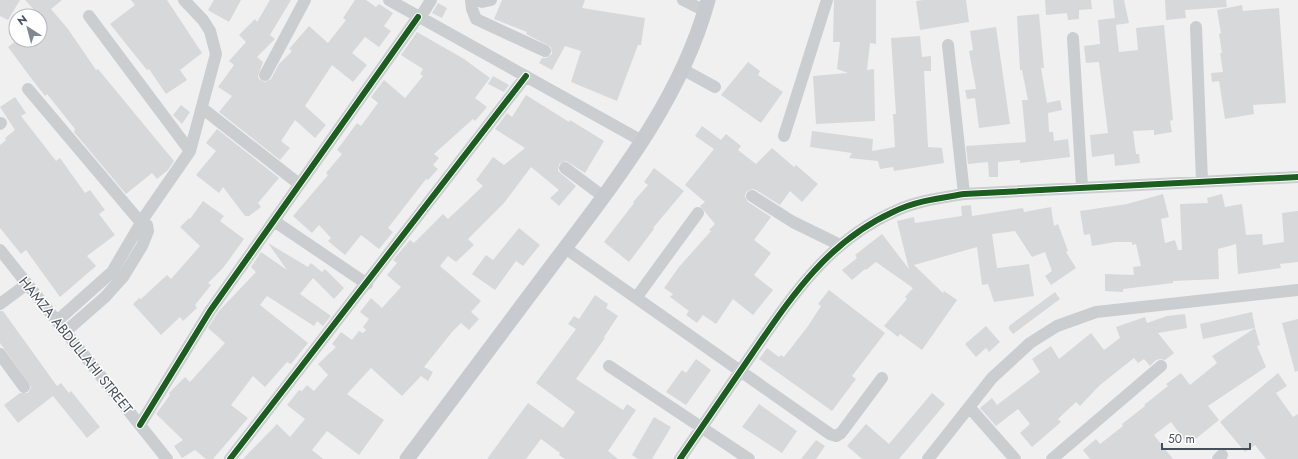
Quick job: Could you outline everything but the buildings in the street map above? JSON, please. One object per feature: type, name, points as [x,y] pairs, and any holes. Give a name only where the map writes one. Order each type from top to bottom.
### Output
[{"type":"main road","points":[[407,459],[604,197],[642,141],[669,97],[682,69],[707,5]]},
{"type":"street","points":[[57,322],[112,272],[190,151],[216,54],[210,31],[196,5],[184,0]]},
{"type":"street","points":[[265,75],[306,0]]},
{"type":"street","points":[[389,0],[642,141]]},
{"type":"street","points":[[140,425],[210,311],[430,0]]},
{"type":"street","points":[[471,0],[472,9],[476,19],[544,51]]},
{"type":"street","points":[[477,0],[482,2],[491,0]]},
{"type":"street","points":[[683,0],[707,5]]},
{"type":"street","points":[[784,136],[827,0]]},
{"type":"street","points":[[89,16],[190,151]]},
{"type":"street","points":[[1196,27],[1202,181]]},
{"type":"street","points":[[1073,38],[1082,187]]},
{"type":"street","points":[[948,45],[964,194]]},
{"type":"street","points":[[682,69],[716,87]]},
{"type":"street","points":[[230,459],[367,284],[526,76]]},
{"type":"street","points":[[28,89],[144,224]]},
{"type":"street","points":[[202,108],[299,184]]},
{"type":"street","points":[[565,168],[604,197]]},
{"type":"street","points":[[680,459],[810,273],[840,245],[857,232],[893,211],[939,198],[964,194],[1298,177]]},
{"type":"street","points":[[752,196],[793,222],[840,245]]},
{"type":"street","points":[[636,298],[698,213]]},
{"type":"street","points":[[274,221],[367,284]]},
{"type":"street","points":[[65,332],[105,297],[123,277],[144,224]]},
{"type":"street","points":[[565,248],[830,434],[836,436],[842,433],[882,378]]},
{"type":"street","name":"HAMZA ABDULLAHI STREET","points":[[0,250],[167,459]]},
{"type":"street","points":[[0,304],[27,284]]},
{"type":"street","points":[[928,459],[970,408],[992,378],[1030,343],[1057,326],[1083,316],[1125,308],[1298,290]]},
{"type":"street","points":[[0,354],[24,387]]},
{"type":"street","points":[[609,366],[749,459]]},
{"type":"street","points":[[1052,459],[1162,366]]},
{"type":"street","points":[[970,408],[1015,459]]},
{"type":"cycle path","points":[[140,425],[210,311],[418,17]]},
{"type":"cycle path","points":[[230,459],[526,76]]},
{"type":"cycle path","points":[[680,459],[752,354],[797,291],[813,272],[849,239],[870,224],[901,208],[964,194],[1298,177]]}]
